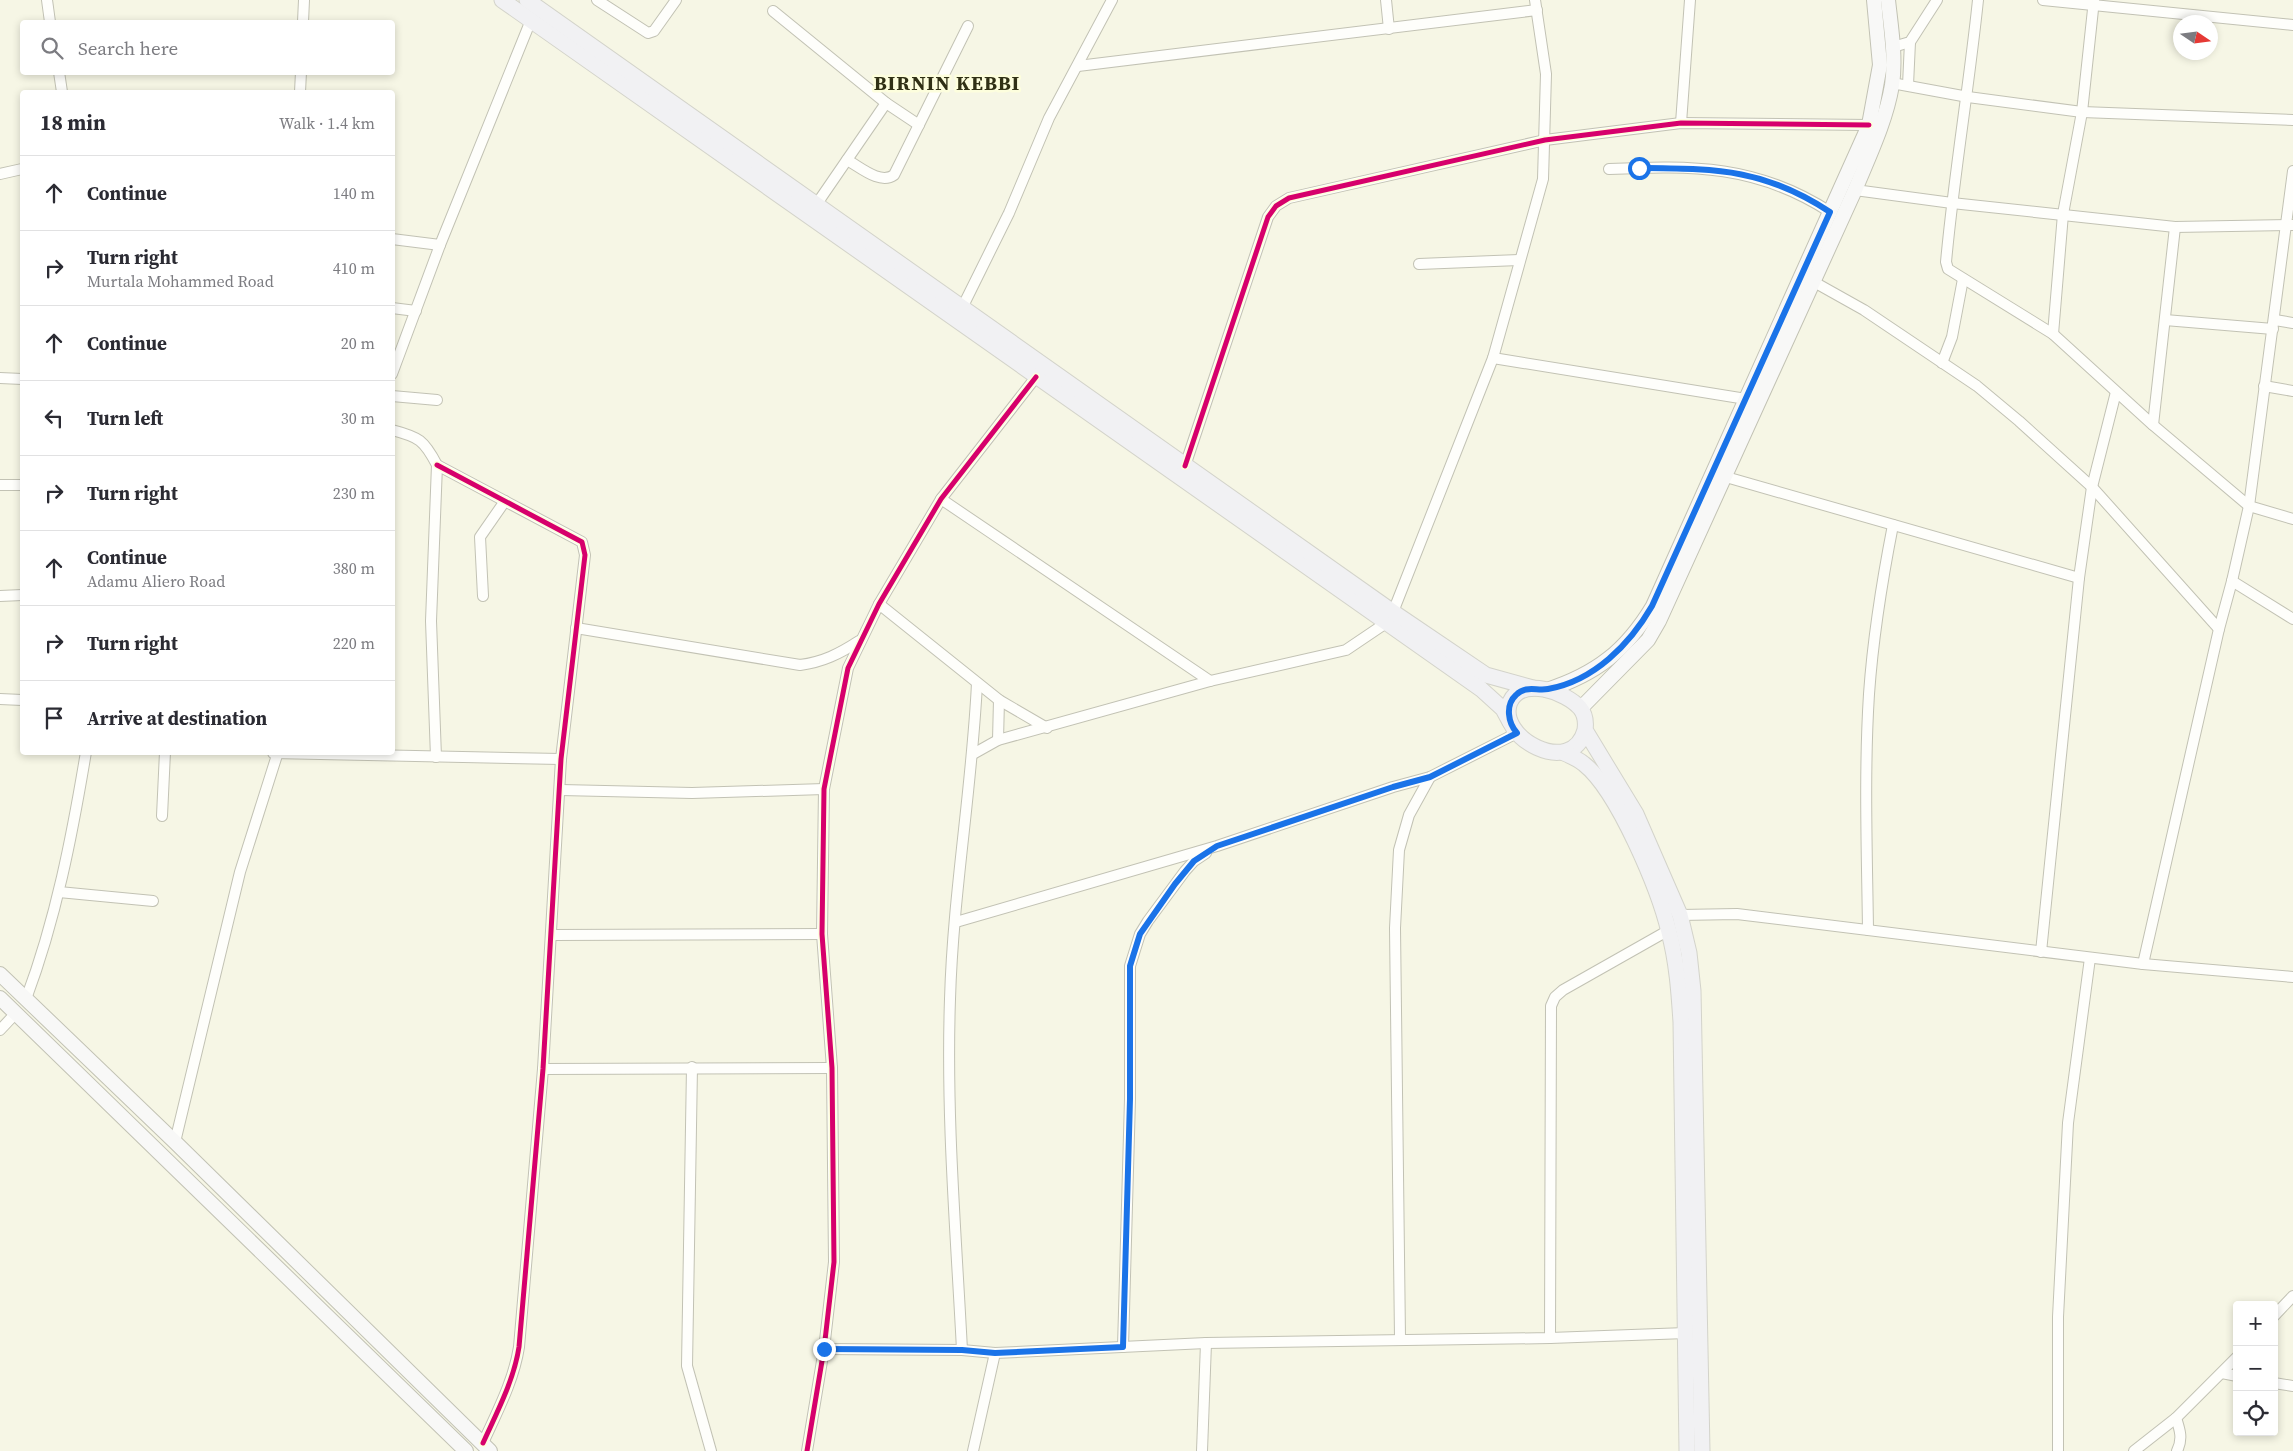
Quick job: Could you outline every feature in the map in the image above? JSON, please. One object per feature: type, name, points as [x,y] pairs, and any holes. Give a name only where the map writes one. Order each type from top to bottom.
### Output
[{"type":"main road","points":[[502,0],[1036,377],[1390,618],[1486,675],[1565,697],[1580,708],[1584,716],[1586,730],[1636,814],[1680,915],[1689,953],[1693,991],[1702,1451]]},
{"type":"main road","points":[[527,0],[1185,466],[1390,618],[1481,689],[1503,709],[1514,727],[1536,746],[1550,752],[1564,753],[1576,759],[1591,771],[1620,812],[1654,884],[1669,930],[1676,964],[1682,1022],[1687,1451]]},
{"type":"main road","points":[[1580,708],[1648,640],[1659,622],[1855,190],[1880,65],[1874,0]]},
{"type":"main road","points":[[1514,727],[1509,709],[1511,702],[1520,692],[1540,689],[1586,675],[1603,664],[1630,640],[1642,625],[1652,606],[1830,212],[1886,111],[1892,83],[1893,47],[1888,0]]},
{"type":"main road","points":[[1564,753],[1577,746],[1586,730]]},
{"type":"main road","points":[[0,974],[175,1142],[486,1447]]},
{"type":"main road","points":[[0,998],[464,1450]]},
{"type":"street","points":[[47,0],[50,20]]},
{"type":"street","points":[[303,20],[304,0]]},
{"type":"street","points":[[597,0],[648,33],[654,31],[676,0]]},
{"type":"street","points":[[962,308],[1009,213],[1049,118],[1112,0]]},
{"type":"street","points":[[1386,0],[1389,29]]},
{"type":"street","points":[[1681,123],[1690,0]]},
{"type":"street","points":[[1908,85],[1910,42],[1937,0]]},
{"type":"street","points":[[1978,0],[1968,97],[1952,203],[1946,262],[1948,269],[2053,334],[2153,425],[2249,506],[2293,519]]},
{"type":"street","points":[[2044,0],[2094,2],[2293,25]]},
{"type":"street","points":[[2053,334],[2063,214],[2082,112],[2094,2]]},
{"type":"street","points":[[973,754],[998,740],[1047,728],[1210,681],[1346,650],[1390,618],[1493,358],[1543,179],[1546,74],[1536,5],[1389,29],[1078,66]]},
{"type":"street","points":[[773,12],[886,103],[919,125]]},
{"type":"street","points":[[395,366],[440,244],[531,20]]},
{"type":"street","points":[[847,160],[882,179],[889,179],[894,175],[968,26]]},
{"type":"street","points":[[1893,47],[1910,42]]},
{"type":"street","points":[[59,75],[62,90]]},
{"type":"street","points":[[300,90],[301,75]]},
{"type":"street","points":[[1892,83],[1968,97],[2082,112],[2293,120]]},
{"type":"street","points":[[816,205],[886,103]]},
{"type":"street","points":[[1185,466],[1268,217],[1276,206],[1288,198],[1545,140],[1681,123],[1869,125]]},
{"type":"street","points":[[0,174],[20,169]]},
{"type":"street","points":[[1608,169],[1717,169],[1758,177],[1806,196],[1830,212]]},
{"type":"street","points":[[2143,964],[2218,629],[2232,582],[2249,506],[2264,386],[2290,225],[2293,171]]},
{"type":"street","points":[[1855,190],[1952,203],[2175,227],[2290,225]]},
{"type":"street","points":[[2153,425],[2175,227]]},
{"type":"street","points":[[395,239],[440,244]]},
{"type":"street","points":[[1419,264],[1520,260]]},
{"type":"street","points":[[1942,363],[1952,337],[1963,279]]},
{"type":"street","points":[[1814,282],[1864,310],[1977,386],[2092,487],[2218,629]]},
{"type":"street","points":[[395,308],[416,311]]},
{"type":"street","points":[[2165,320],[2293,323]]},
{"type":"street","points":[[1493,358],[1746,399]]},
{"type":"street","points":[[807,1451],[824,1349],[834,1262],[832,1068],[822,934],[824,789],[848,668],[879,604],[941,499],[1036,377]]},
{"type":"street","points":[[0,378],[20,379]]},
{"type":"street","points":[[2264,386],[2293,391]]},
{"type":"street","points":[[2041,952],[2079,578],[2092,487],[2116,392]]},
{"type":"street","points":[[395,396],[437,400]]},
{"type":"street","points":[[395,431],[416,437],[430,452],[437,465],[432,621],[436,757]]},
{"type":"street","points":[[437,465],[582,542],[584,555],[561,759],[561,790],[543,1069],[520,1346],[517,1360],[486,1447]]},
{"type":"street","points":[[1726,477],[2079,578]]},
{"type":"street","points":[[0,485],[20,485]]},
{"type":"street","points":[[941,499],[1210,681]]},
{"type":"street","points":[[483,596],[480,537],[505,501]]},
{"type":"street","points":[[1868,930],[1866,754],[1869,693],[1880,594],[1893,525]]},
{"type":"street","points":[[2232,582],[2293,619]]},
{"type":"street","points":[[0,596],[20,595]]},
{"type":"street","points":[[879,604],[998,700],[1047,728]]},
{"type":"street","points":[[576,628],[800,664],[818,663],[837,656],[860,641]]},
{"type":"street","points":[[962,1350],[948,1069],[950,997],[973,754],[977,683]]},
{"type":"street","points":[[0,699],[20,700]]},
{"type":"street","points":[[998,700],[998,740]]},
{"type":"street","points":[[956,922],[1217,846],[1393,787],[1430,777],[1514,727]]},
{"type":"street","points":[[26,999],[43,952],[70,848],[86,755]]},
{"type":"street","points":[[162,816],[165,755]]},
{"type":"street","points":[[175,1142],[240,872],[275,755]]},
{"type":"street","points":[[395,755],[561,759]]},
{"type":"street","points":[[1400,1338],[1396,937],[1399,850],[1408,815],[1430,777]]},
{"type":"street","points":[[561,790],[692,793],[824,789]]},
{"type":"street","points":[[1123,1347],[1130,1099],[1130,966],[1140,934],[1175,884],[1194,861],[1217,846]]},
{"type":"street","points":[[58,892],[153,901]]},
{"type":"street","points":[[1680,915],[1737,914],[2090,958],[2293,977]]},
{"type":"street","points":[[1550,1338],[1551,1006],[1555,997],[1563,990],[1669,930]]},
{"type":"street","points":[[552,935],[822,934]]},
{"type":"street","points":[[2058,1451],[2058,1317],[2068,1122],[2090,958]]},
{"type":"street","points":[[0,1030],[16,1013]]},
{"type":"street","points":[[692,1067],[687,1366],[711,1451]]},
{"type":"street","points":[[543,1069],[832,1068]]},
{"type":"street","points":[[2278,1312],[2293,1296]]},
{"type":"street","points":[[824,1349],[962,1350],[995,1353],[1206,1343],[1400,1338],[1550,1338],[1686,1333]]},
{"type":"street","points":[[1202,1451],[1206,1343]]},
{"type":"street","points":[[973,1451],[995,1353]]},
{"type":"street","points":[[2134,1451],[2176,1418],[2233,1362]]},
{"type":"street","points":[[2222,1374],[2233,1375]]},
{"type":"street","points":[[2278,1384],[2293,1386]]},
{"type":"street","points":[[2176,1418],[2181,1432],[2181,1444],[2177,1451]]},
{"type":"cycle path","points":[[1185,466],[1268,217],[1276,206],[1289,198],[1545,140],[1681,123],[1869,125]]},
{"type":"cycle path","points":[[807,1451],[824,1349],[834,1262],[832,1068],[822,934],[824,789],[848,668],[879,604],[941,499],[1036,377]]},
{"type":"cycle path","points":[[437,465],[582,542],[585,555],[561,759],[543,1069],[519,1347],[509,1384],[483,1443]]},
{"type":"district","name":"BIRNIN KEBBI","points":[[947,83]]},
{"type":"route","points":[[824,1349],[962,1350],[995,1353],[1123,1347],[1130,1099],[1130,966],[1140,934],[1148,921],[1194,861],[1217,846],[1393,787],[1430,777],[1517,733],[1510,722],[1509,716],[1511,702],[1515,696],[1527,689],[1547,690],[1572,682],[1586,675],[1603,664],[1630,640],[1642,625],[1830,212],[1806,196],[1758,177],[1717,169],[1639,168]]}]
